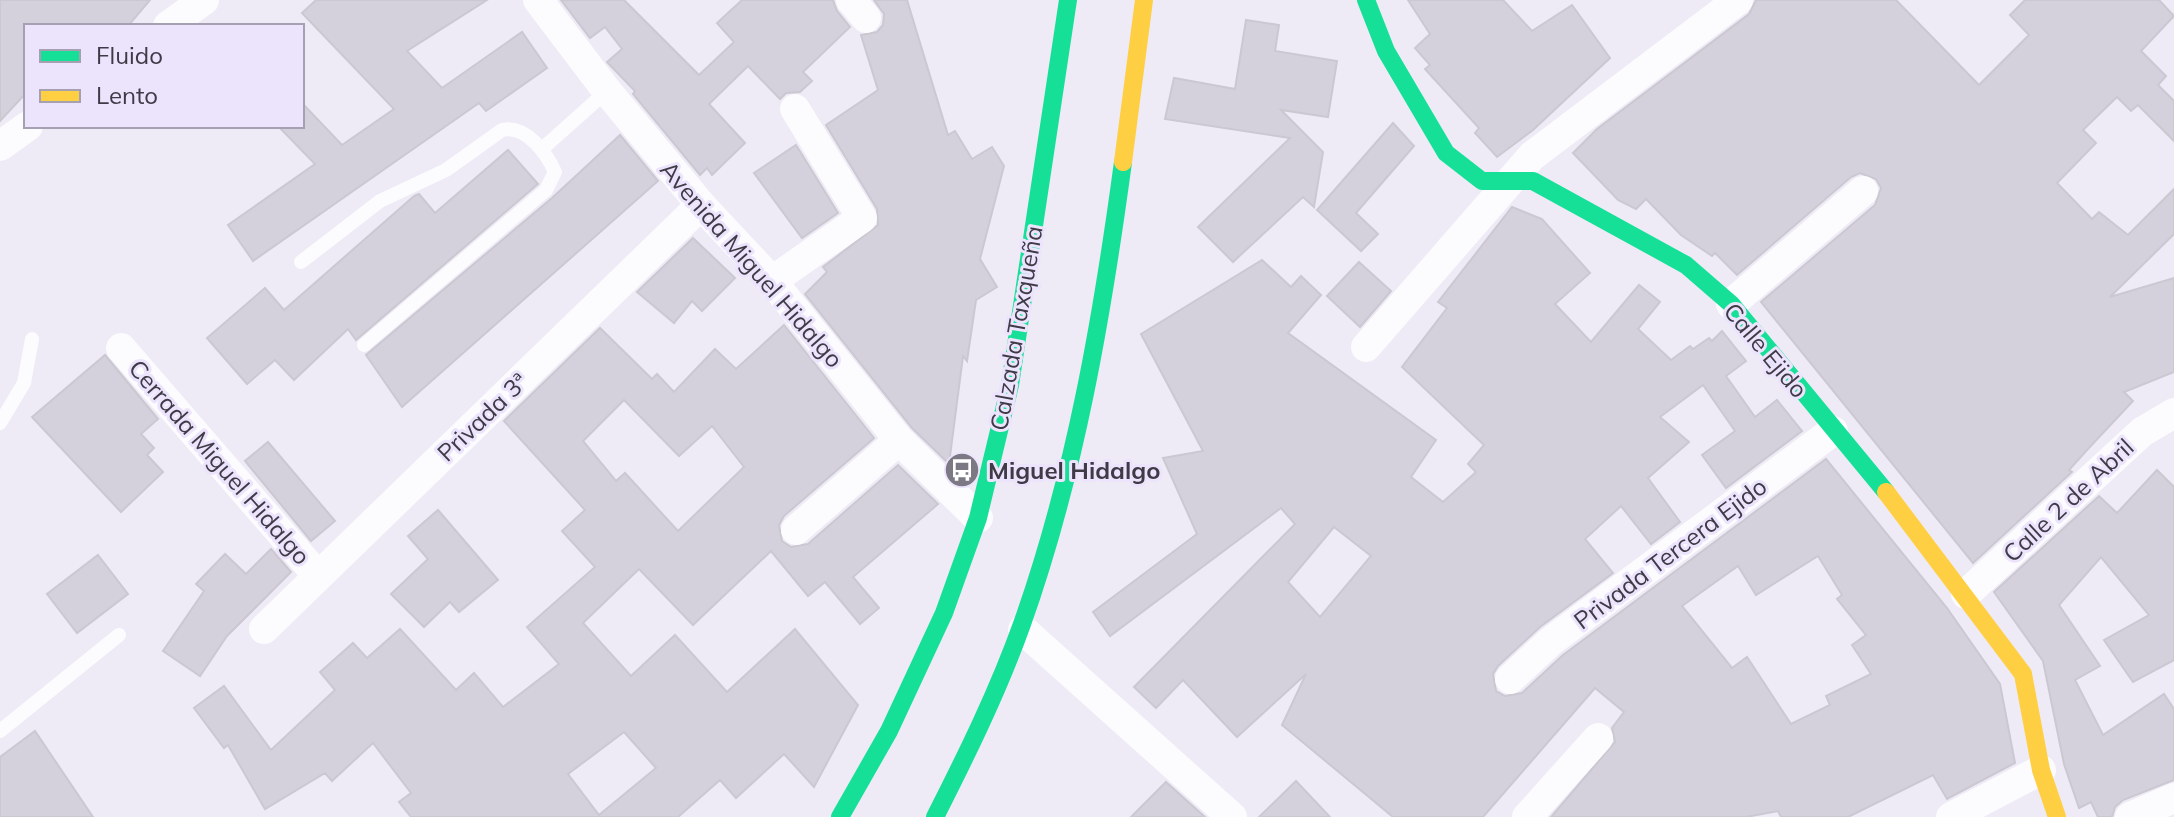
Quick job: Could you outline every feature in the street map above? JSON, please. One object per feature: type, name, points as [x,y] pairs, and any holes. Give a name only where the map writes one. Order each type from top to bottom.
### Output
[{"type":"main road","name":"Calzada Taxqueña","points":[[840,817],[889,731],[944,613],[978,518],[1010,385],[1068,0]]},
{"type":"main road","points":[[935,817],[968,759],[1023,630],[1051,537],[1084,406],[1120,185],[1144,0]]},
{"type":"main road","name":"Calle Ejido","points":[[1366,0],[1386,51],[1446,153],[1482,181],[1533,181],[1686,265],[1731,304],[1833,431],[1873,475],[1966,594],[2023,674],[2041,770],[2057,817]]},
{"type":"street","points":[[171,24],[204,0]]},
{"type":"street","name":"Avenida Miguel Hidalgo","points":[[538,0],[607,91],[701,205],[772,281],[899,440],[978,518]]},
{"type":"street","points":[[1366,347],[1532,156],[1738,0]]},
{"type":"street","points":[[772,281],[862,218],[795,109]]},
{"type":"street","points":[[0,146],[25,128]]},
{"type":"street","points":[[1731,304],[1863,191]]},
{"type":"street","name":"Privada 3ª","points":[[264,629],[701,205]]},
{"type":"street","name":"Cerrada Miguel Hidalgo","points":[[121,348],[318,576]]},
{"type":"street","name":"Calle 2 de Abril","points":[[1966,594],[2142,432],[2174,413]]},
{"type":"street","name":"Privada Tercera Ejido","points":[[1510,679],[1551,641],[1833,431]]},
{"type":"street","points":[[796,530],[899,440]]},
{"type":"street","points":[[1023,630],[1232,817]]},
{"type":"street","points":[[1527,817],[1598,738]]},
{"type":"street","points":[[1951,817],[2041,770]]},
{"type":"street","points":[[2130,817],[2174,798]]},
{"type":"lane","points":[[542,149],[607,91]]},
{"type":"lane","points":[[301,262],[380,201],[446,170],[502,130],[518,131],[542,149],[555,172],[546,190],[364,345]]},
{"type":"lane","points":[[0,423],[24,383],[32,339]]},
{"type":"lane","points":[[0,731],[119,635]]},
{"type":"building","points":[[0,0],[150,0],[130,24],[24,24],[24,95],[0,121]]},
{"type":"building","points":[[316,0],[487,0],[407,51],[442,88],[522,32],[547,68],[486,111],[479,103],[253,261],[228,225],[315,164],[280,128],[304,128],[304,105],[342,145],[394,109],[302,13]]},
{"type":"building","points":[[561,0],[624,0],[699,75],[734,42],[717,23],[742,0],[833,0],[837,11],[850,27],[803,72],[812,81],[800,92],[786,93],[780,99],[748,66],[709,104],[745,143],[712,175],[707,168],[700,175],[633,94],[635,91],[607,62],[622,49],[605,27],[590,38]]},
{"type":"building","points":[[874,0],[907,0],[948,135],[955,131],[972,159],[992,147],[1004,166],[980,259],[997,287],[976,300],[967,361],[963,356],[949,464],[912,428],[805,294],[827,272],[823,267],[878,225],[877,209],[826,125],[878,90],[861,35],[877,32],[883,25],[884,14]]},
{"type":"building","points":[[1408,0],[1503,0],[1532,31],[1572,5],[1610,58],[1533,130],[1497,157],[1475,133],[1479,128],[1425,69],[1430,65],[1415,48],[1430,34]]},
{"type":"building","points":[[1756,0],[1896,0],[1979,85],[2029,35],[2010,15],[2025,0],[2159,0],[2174,16],[2141,51],[2166,76],[2158,85],[2174,101],[2174,141],[2138,105],[2131,111],[2117,97],[2083,130],[2096,143],[2057,183],[2092,219],[2099,212],[2128,235],[2174,189],[2174,234],[2110,297],[2174,278],[2174,372],[2124,392],[2133,401],[2069,470],[2072,472],[1973,563],[1761,302],[1875,205],[1881,188],[1876,179],[1860,173],[1851,177],[1737,275],[1715,253],[1712,256],[1681,235],[1646,199],[1636,209],[1618,200],[1573,153],[1597,129],[1749,14]]},
{"type":"building","points":[[1246,20],[1279,25],[1275,51],[1337,61],[1328,117],[1281,110],[1323,152],[1314,207],[1303,197],[1233,262],[1198,227],[1290,138],[1165,119],[1174,78],[1235,89]]},
{"type":"building","points":[[1393,123],[1414,146],[1356,213],[1378,234],[1361,251],[1317,210]]},
{"type":"building","points":[[620,135],[658,181],[402,407],[366,355],[552,198]]},
{"type":"building","points":[[796,145],[838,213],[802,238],[754,173]]},
{"type":"building","points":[[508,150],[538,184],[356,340],[348,329],[294,380],[275,360],[247,384],[207,338],[265,288],[284,310],[414,196],[419,194],[435,213]]},
{"type":"building","points":[[1512,207],[1542,219],[1590,273],[1555,304],[1591,342],[1639,285],[1660,302],[1638,329],[1671,360],[1690,346],[1693,349],[1709,338],[1712,341],[1722,331],[1746,361],[1726,376],[1755,417],[1777,400],[1802,431],[1726,488],[1702,455],[1735,431],[1703,385],[1660,417],[1689,442],[1648,478],[1680,522],[1651,544],[1621,506],[1585,539],[1613,573],[1540,627],[1498,666],[1493,674],[1496,691],[1505,696],[1522,693],[1563,655],[1826,459],[1947,608],[2000,684],[2015,763],[1947,799],[1933,775],[1848,817],[1781,817],[1778,811],[1746,817],[1551,817],[1615,742],[1612,728],[1624,712],[1595,688],[1483,817],[1393,817],[1282,725],[1306,674],[1237,737],[1183,680],[1156,708],[1134,687],[1295,524],[1281,508],[1110,636],[1093,612],[1197,534],[1163,458],[1203,451],[1141,334],[1262,260],[1291,287],[1301,276],[1321,295],[1288,333],[1436,440],[1411,477],[1443,502],[1476,472],[1468,464],[1484,445],[1402,367],[1447,308],[1438,302]],"holes":[[[1334,527],[1371,556],[1320,617],[1288,582]],[[1818,556],[1842,595],[1837,599],[1866,635],[1852,645],[1871,674],[1826,696],[1830,705],[1791,724],[1747,657],[1732,668],[1682,606],[1738,566],[1756,595]]]},
{"type":"building","points":[[693,238],[735,278],[702,311],[692,301],[674,323],[637,292]]},
{"type":"building","points":[[1359,262],[1391,291],[1360,327],[1327,296]]},
{"type":"building","points":[[784,325],[874,438],[784,516],[779,525],[782,541],[791,547],[808,544],[898,465],[938,504],[853,577],[879,608],[860,624],[825,582],[808,596],[771,551],[693,625],[639,569],[583,623],[631,676],[675,635],[727,692],[795,629],[858,705],[814,787],[784,754],[736,798],[720,780],[678,817],[411,817],[399,802],[411,793],[373,743],[332,781],[325,773],[265,809],[228,745],[224,748],[194,708],[224,686],[271,750],[335,690],[320,672],[353,643],[367,658],[400,629],[456,690],[474,673],[503,707],[559,664],[527,627],[595,567],[562,531],[585,510],[504,421],[600,328],[652,379],[657,374],[674,392],[715,349],[736,369]],"holes":[[[624,400],[679,456],[712,426],[744,467],[678,531],[625,473],[616,481],[583,441]],[[624,732],[656,768],[599,815],[568,774]]]},
{"type":"building","points":[[105,355],[158,419],[141,434],[154,448],[147,455],[163,472],[121,512],[32,417]]},
{"type":"building","points":[[268,442],[335,521],[311,541],[245,461]]},
{"type":"building","points":[[2157,470],[2174,487],[2174,660],[2133,682],[2104,640],[2149,615],[2101,557],[2059,605],[2100,666],[2075,680],[2103,735],[2164,694],[2174,709],[2174,780],[2123,800],[2115,807],[2112,817],[2098,817],[2091,802],[2079,808],[2064,764],[2043,661],[1994,592],[2099,496],[2117,513]]},
{"type":"building","points":[[438,510],[498,580],[459,612],[450,602],[424,627],[391,594],[428,559],[408,536]]},
{"type":"building","points":[[271,549],[291,572],[227,636],[200,676],[163,651],[204,591],[196,584],[225,554],[246,574]]},
{"type":"building","points":[[98,555],[128,594],[77,633],[47,594]]},
{"type":"building","points":[[35,731],[93,817],[0,817],[0,757]]},
{"type":"building","points":[[1296,781],[1330,817],[1259,817]]},
{"type":"building","points":[[1166,782],[1205,817],[1131,817]]},
{"type":"traffic: fast","points":[[840,817],[889,731],[944,613],[978,518],[1010,385],[1068,0]]},
{"type":"traffic: fast","points":[[1366,0],[1386,51],[1446,153],[1482,181],[1533,181],[1686,265],[1731,304],[1886,492]]},
{"type":"traffic: fast","points":[[935,817],[982,722],[1013,649],[1041,568],[1072,453],[1096,337],[1123,162]]},
{"type":"traffic: slow","points":[[1123,162],[1144,0]]},
{"type":"traffic: slow","points":[[1886,492],[2023,674],[2041,770],[2057,817]]},
{"type":"place","name":"Miguel Hidalgo","points":[[962,470]]}]
